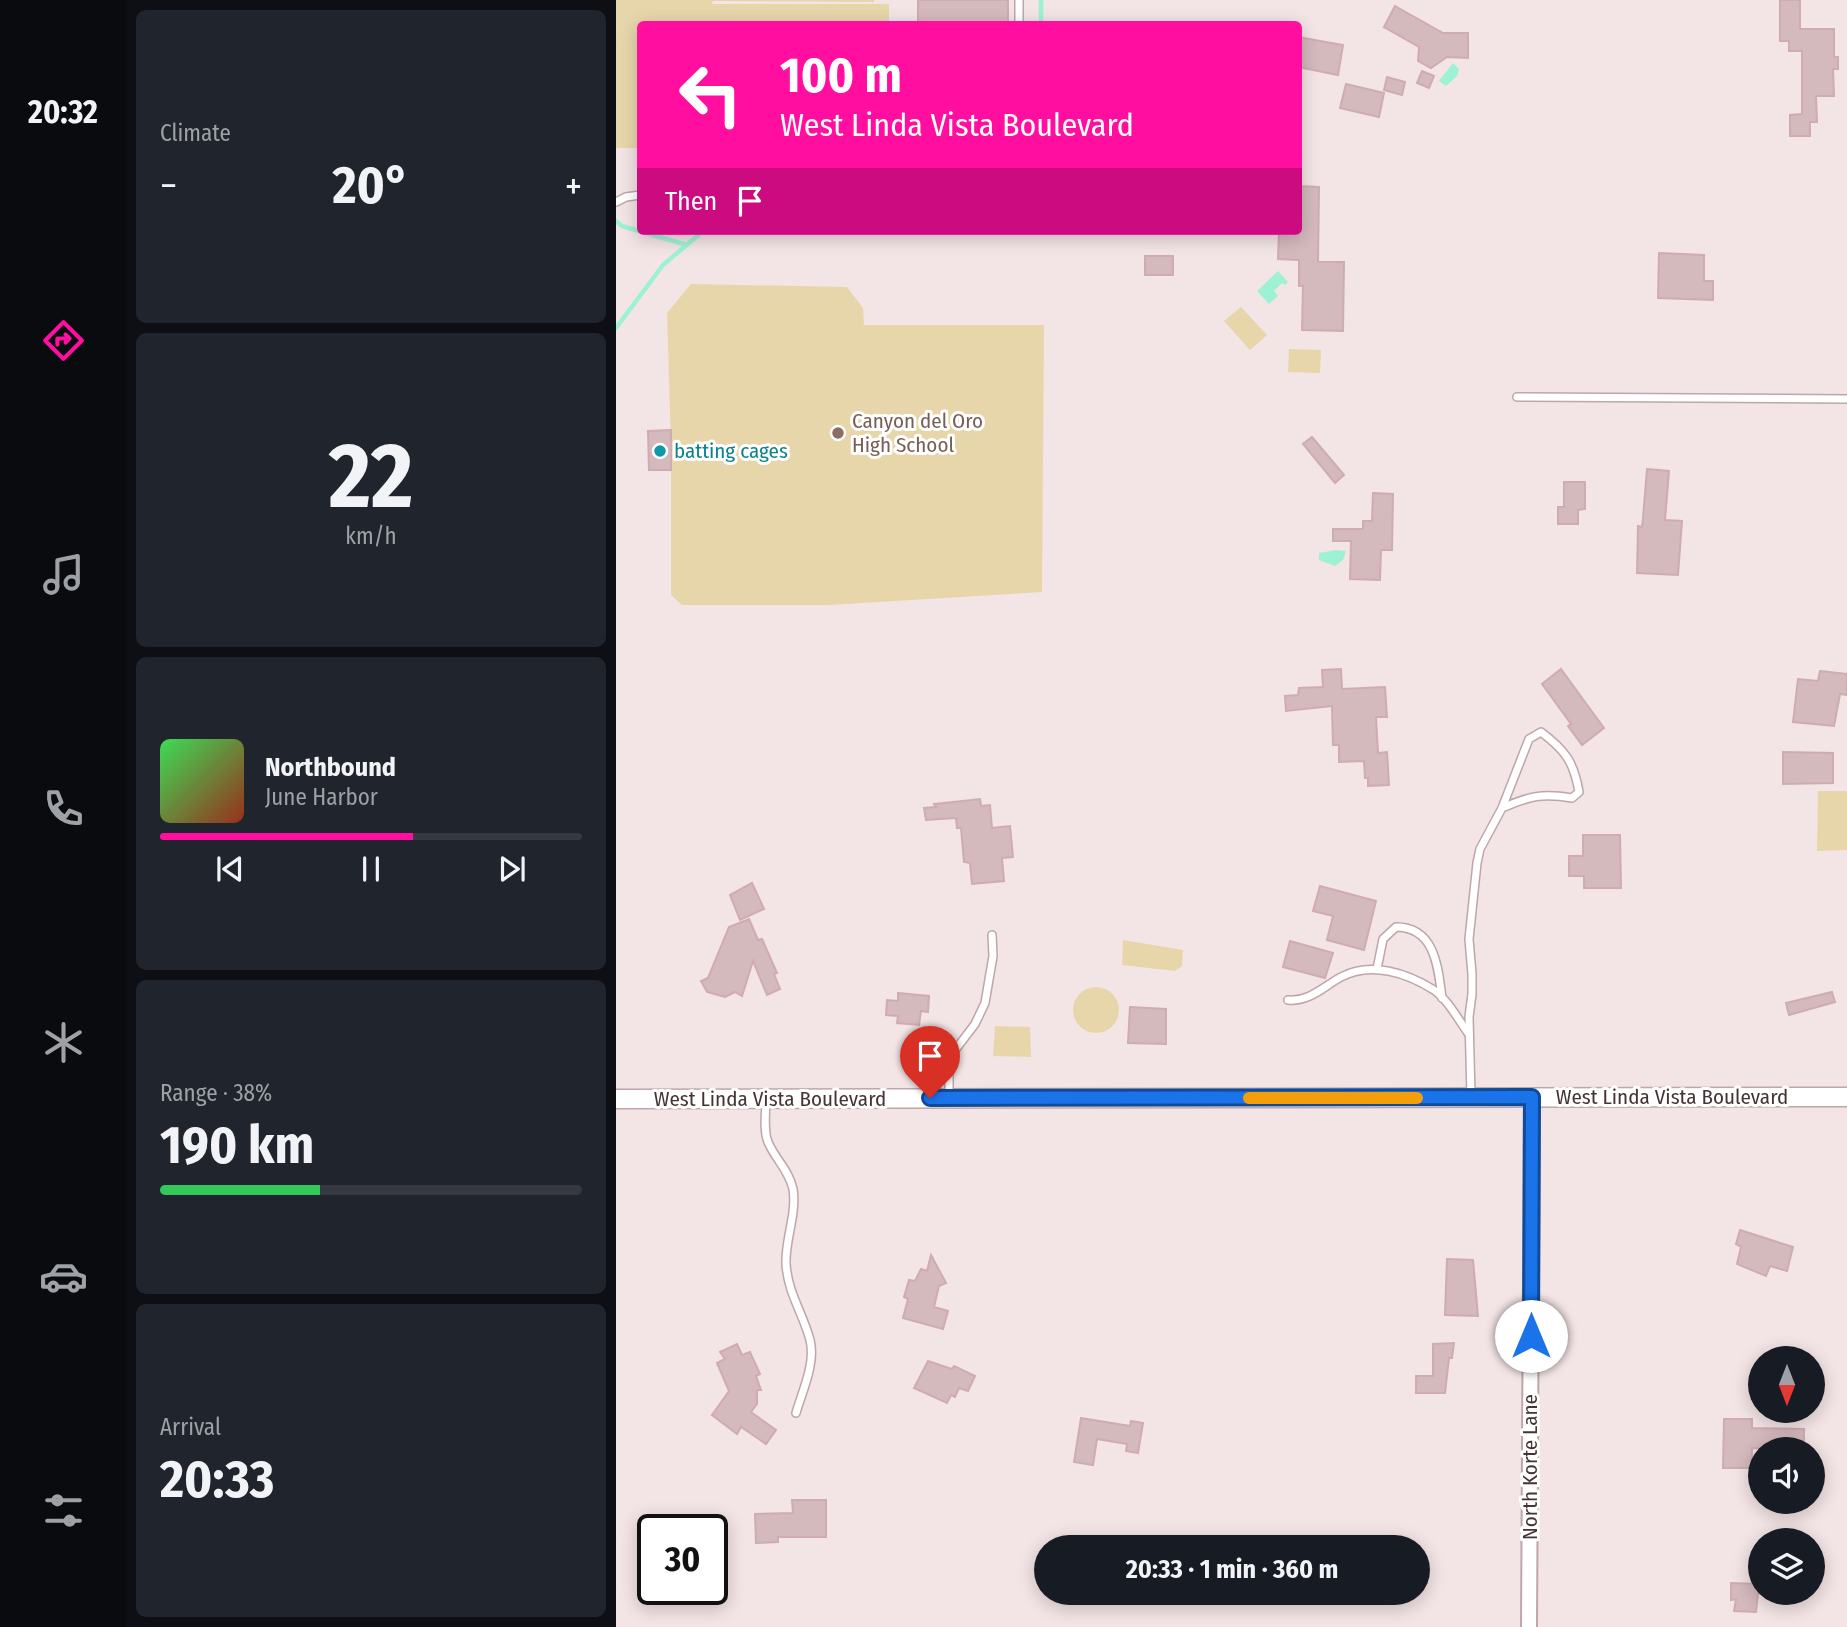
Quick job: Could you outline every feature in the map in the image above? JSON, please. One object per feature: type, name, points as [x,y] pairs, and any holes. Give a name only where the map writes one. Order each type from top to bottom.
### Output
[{"type":"street","name":"North Korte Lane","points":[[1529,1627],[1532,1097]]},
{"type":"street","name":"West Linda Vista Boulevard","points":[[616,1099],[1847,1097]]},
{"type":"lane","points":[[1019,0],[1019,21]]},
{"type":"lane","points":[[616,202],[637,195]]},
{"type":"lane","points":[[1517,397],[1847,399]]},
{"type":"lane","points":[[1471,1098],[1469,1033],[1472,994],[1469,939],[1477,863],[1480,849],[1502,808],[1529,739],[1541,732],[1561,747],[1575,769],[1579,792],[1572,798],[1547,794],[1529,796],[1502,808]]},
{"type":"lane","points":[[1377,969],[1383,939],[1396,927],[1410,927],[1422,934],[1431,948],[1439,975],[1442,999]]},
{"type":"lane","points":[[948,1098],[953,1053],[975,1024],[985,1003],[993,956],[992,935]]},
{"type":"lane","points":[[1288,999],[1298,1001],[1321,991],[1342,976],[1366,969],[1388,970],[1435,991],[1469,1033]]},
{"type":"lane","points":[[766,1099],[767,1140],[784,1166],[793,1191],[794,1207],[787,1244],[788,1281],[810,1342],[809,1367],[796,1413]]},
{"type":"shaded area","points":[[616,0],[874,0],[713,1],[712,4],[889,4],[889,21],[637,21],[637,148],[616,148]]},
{"type":"shaded area","points":[[1453,63],[1459,69],[1457,76],[1446,86],[1439,81]]},
{"type":"shaded area","points":[[1278,271],[1288,282],[1285,285],[1282,283],[1274,291],[1278,296],[1269,304],[1257,291]]},
{"type":"shaded area","points":[[691,284],[847,287],[863,308],[864,325],[1044,325],[1042,592],[829,605],[682,605],[671,595],[671,446],[667,313]]},
{"type":"shaded area","points":[[1241,307],[1267,335],[1250,350],[1224,321]]},
{"type":"shaded area","points":[[1289,349],[1321,350],[1320,373],[1288,372]]},
{"type":"shaded area","points":[[1346,551],[1343,560],[1335,566],[1319,560],[1319,553]]},
{"type":"shaded area","points":[[1818,791],[1847,791],[1847,850],[1817,851]]},
{"type":"shaded area","points":[[1123,940],[1183,950],[1182,966],[1175,971],[1122,965]]},
{"type":"shaded area","points":[[1096,987],[1112,994],[1119,1010],[1112,1026],[1096,1033],[1080,1026],[1073,1010],[1080,994]]},
{"type":"shaded area","points":[[995,1026],[1030,1027],[1031,1057],[993,1056]]},
{"type":"building","points":[[918,0],[1008,0],[1008,21],[918,21]]},
{"type":"building","points":[[1780,0],[1800,0],[1800,29],[1834,29],[1834,57],[1838,57],[1838,69],[1833,69],[1834,96],[1816,96],[1817,122],[1810,122],[1810,136],[1790,136],[1790,115],[1802,114],[1802,51],[1789,51],[1789,41],[1780,41]]},
{"type":"building","points":[[1395,6],[1443,33],[1468,33],[1468,58],[1447,57],[1431,68],[1418,61],[1419,47],[1384,27]]},
{"type":"building","points":[[1302,38],[1343,45],[1338,75],[1302,68]]},
{"type":"building","points":[[1422,71],[1434,76],[1429,88],[1417,83]]},
{"type":"building","points":[[1387,77],[1405,82],[1402,95],[1384,90]]},
{"type":"building","points":[[1346,84],[1384,93],[1379,117],[1340,108]]},
{"type":"building","points":[[1302,186],[1319,187],[1318,262],[1344,262],[1343,331],[1302,330],[1303,286],[1299,286],[1299,260],[1278,259],[1279,235],[1302,235]]},
{"type":"building","points":[[1659,253],[1704,255],[1704,281],[1713,281],[1713,300],[1658,298]]},
{"type":"building","points":[[1145,256],[1173,256],[1173,275],[1145,275]]},
{"type":"building","name":"batting cages","points":[[671,430],[671,470],[649,470],[648,431]]},
{"type":"building","points":[[1312,437],[1344,475],[1335,483],[1303,444]]},
{"type":"building","points":[[1647,469],[1669,471],[1665,520],[1682,521],[1678,575],[1637,573],[1638,526],[1642,527]]},
{"type":"building","points":[[1564,482],[1585,482],[1585,509],[1578,510],[1578,524],[1558,524],[1558,507],[1564,507]]},
{"type":"building","points":[[1373,493],[1393,494],[1392,550],[1381,550],[1380,580],[1350,579],[1351,541],[1333,541],[1333,529],[1363,529],[1363,521],[1372,521]]},
{"type":"building","points":[[1341,669],[1342,689],[1385,687],[1387,717],[1376,717],[1378,753],[1387,752],[1389,785],[1368,786],[1364,761],[1339,762],[1339,745],[1333,745],[1332,706],[1286,711],[1285,696],[1298,695],[1299,688],[1323,687],[1322,670]]},
{"type":"building","points":[[1561,669],[1604,728],[1582,745],[1568,726],[1571,724],[1542,684]]},
{"type":"building","points":[[1820,671],[1847,674],[1847,695],[1840,694],[1834,726],[1793,722],[1798,679],[1818,681]]},
{"type":"building","points":[[1783,752],[1833,753],[1833,783],[1783,784]]},
{"type":"building","points":[[980,799],[981,806],[990,805],[992,828],[1010,826],[1013,857],[1002,858],[1004,881],[972,884],[970,863],[964,862],[961,828],[957,828],[956,818],[926,820],[924,808],[936,807],[934,804]]},
{"type":"building","points":[[1583,835],[1620,835],[1621,888],[1584,888],[1584,876],[1569,876],[1569,856],[1583,856]]},
{"type":"building","points":[[752,883],[764,909],[740,920],[730,895]]},
{"type":"building","points":[[1320,886],[1376,901],[1364,950],[1327,940],[1333,916],[1313,911]]},
{"type":"building","points":[[749,919],[758,940],[762,939],[777,973],[774,974],[780,989],[767,995],[753,961],[742,996],[735,992],[725,997],[707,992],[701,981],[708,978],[729,927]]},
{"type":"building","points":[[1290,941],[1333,953],[1325,978],[1283,967]]},
{"type":"building","points":[[1832,992],[1835,1002],[1789,1015],[1786,1003]]},
{"type":"building","points":[[898,993],[929,996],[928,1012],[921,1011],[919,1025],[897,1023],[898,1016],[886,1015],[887,1000],[898,1001]]},
{"type":"building","points":[[1130,1007],[1166,1009],[1166,1044],[1128,1043]]},
{"type":"building","points":[[1740,1230],[1793,1247],[1787,1271],[1770,1266],[1766,1276],[1737,1264],[1741,1247],[1736,1244]]},
{"type":"building","points":[[931,1255],[946,1283],[939,1286],[934,1307],[948,1311],[943,1329],[903,1318],[908,1299],[904,1297],[909,1280],[915,1281],[921,1269],[927,1271]]},
{"type":"building","points":[[1447,1259],[1473,1260],[1478,1316],[1445,1315]]},
{"type":"building","points":[[1454,1343],[1452,1358],[1449,1358],[1445,1393],[1416,1393],[1416,1376],[1433,1376],[1433,1344]]},
{"type":"building","points":[[737,1344],[742,1355],[750,1352],[760,1374],[756,1376],[761,1390],[757,1390],[757,1404],[751,1412],[776,1430],[766,1444],[741,1427],[737,1434],[712,1415],[729,1391],[717,1363],[725,1359],[720,1352]]},
{"type":"building","points":[[928,1361],[952,1369],[954,1366],[975,1376],[968,1391],[959,1388],[955,1397],[951,1395],[947,1403],[914,1388]]},
{"type":"building","points":[[1081,1418],[1130,1426],[1131,1421],[1143,1423],[1138,1453],[1126,1451],[1127,1444],[1097,1439],[1093,1465],[1074,1462]]},
{"type":"building","points":[[1724,1419],[1748,1419],[1752,1428],[1804,1429],[1804,1437],[1748,1437],[1748,1468],[1723,1468]]},
{"type":"building","points":[[792,1500],[826,1500],[826,1537],[778,1537],[778,1542],[756,1543],[755,1514],[793,1513]]},
{"type":"building","points":[[1731,1583],[1748,1584],[1748,1605],[1757,1605],[1756,1612],[1734,1611],[1736,1599],[1731,1600]]},
{"type":"waterway","points":[[1041,0],[1041,21]]},
{"type":"waterway","points":[[616,221],[622,226],[637,230]]},
{"type":"waterway","points":[[653,235],[687,245]]},
{"type":"waterway","points":[[616,328],[663,265],[698,235]]},
{"type":"slow traffic","points":[[1249,1098],[1417,1098]]},
{"type":"place","name":"Canyon del Oro High School","points":[[838,433]]},
{"type":"place","name":"batting cages","points":[[660,451]]},
{"type":"route","points":[[930,1098],[1532,1097],[1531,1336]]}]
